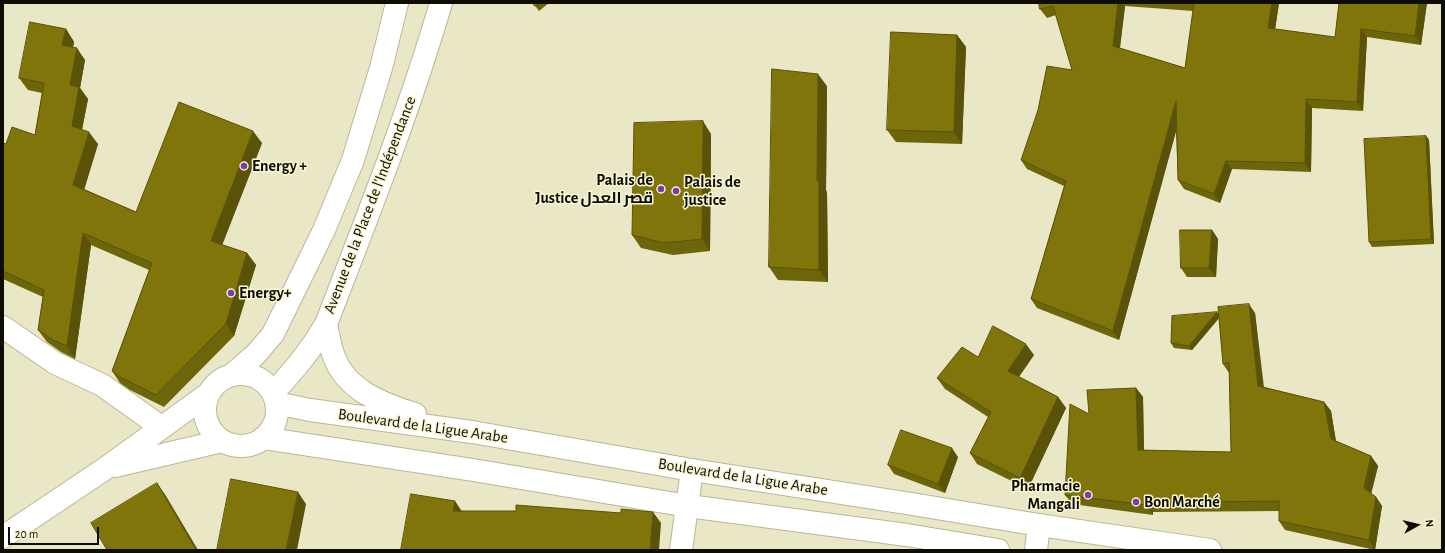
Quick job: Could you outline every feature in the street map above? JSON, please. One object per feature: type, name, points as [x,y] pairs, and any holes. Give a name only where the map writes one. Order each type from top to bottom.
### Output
[{"type":"main road","name":"Avenue de la Place de l'Indépendance","points":[[233,374],[256,354],[273,334],[324,230],[353,160],[381,68],[397,3]]},
{"type":"main road","name":"Avenue de la Place de l'Indépendance","points":[[275,398],[314,345],[326,324],[381,182],[426,53],[441,3]]},
{"type":"main road","points":[[326,324],[333,355],[340,369],[362,392],[388,405],[472,432]]},
{"type":"main road","points":[[3,327],[55,363],[102,385],[161,427]]},
{"type":"main road","points":[[244,373],[253,375],[268,386],[275,398],[277,412],[275,422],[270,431],[254,444],[244,446],[232,445],[222,441],[208,426],[205,415],[205,405],[208,394],[214,385],[222,378],[233,374],[244,373]]},
{"type":"main road","points":[[3,537],[106,468],[208,394]]},
{"type":"main road","name":"Boulevard de la Ligue Arabe","points":[[275,398],[310,410],[472,432],[692,470],[1039,525],[1210,550]]},
{"type":"main road","points":[[263,438],[473,470],[688,506],[907,535],[998,550]]},
{"type":"main road","points":[[106,468],[222,441]]},
{"type":"main road","points":[[681,550],[692,470]]},
{"type":"main road","points":[[1036,550],[1039,525]]},
{"type":"building","points":[[1039,3],[1118,3],[1113,46],[1185,68],[1194,3],[1272,3],[1268,28],[1335,37],[1339,3],[1419,3],[1415,36],[1361,29],[1357,102],[1306,99],[1305,163],[1226,161],[1214,194],[1178,180],[1176,101],[1113,331],[1031,299],[1066,181],[1021,160],[1038,110],[1047,66],[1072,70],[1053,6],[1040,9]]},
{"type":"building","points":[[30,22],[66,29],[62,45],[77,48],[70,85],[79,87],[72,126],[89,132],[73,185],[136,212],[179,102],[253,131],[211,241],[247,253],[226,324],[156,395],[122,378],[112,371],[152,263],[83,233],[67,346],[53,340],[38,330],[44,290],[3,271],[3,143],[6,144],[12,127],[35,135],[44,83],[19,78]]},
{"type":"building","points":[[891,32],[957,35],[954,132],[887,130]]},
{"type":"building","points":[[772,69],[818,74],[817,181],[819,181],[819,270],[769,267]]},
{"type":"building","name":"Palais de justice","points":[[703,121],[702,239],[664,243],[632,235],[634,123]]},
{"type":"building","points":[[1426,136],[1431,239],[1369,242],[1364,139]]},
{"type":"building","points":[[1180,230],[1212,230],[1209,268],[1181,268]]},
{"type":"building","points":[[1249,304],[1258,386],[1324,402],[1331,439],[1371,456],[1364,488],[1376,497],[1369,540],[1279,521],[1279,501],[1146,503],[1146,505],[1065,495],[1070,404],[1089,414],[1087,390],[1136,388],[1138,450],[1231,452],[1229,362],[1223,364],[1218,307]]},
{"type":"building","points":[[1217,312],[1189,346],[1171,343],[1172,316]]},
{"type":"building","points":[[993,326],[1026,344],[1008,371],[1058,397],[1020,478],[970,453],[991,412],[937,378],[962,347],[978,357]]},
{"type":"building","points":[[901,430],[952,448],[938,484],[888,465]]},
{"type":"building","points":[[231,479],[298,492],[286,550],[217,550]]},
{"type":"building","points":[[157,483],[196,550],[107,550],[91,523]]},
{"type":"building","points":[[411,494],[455,501],[453,511],[516,511],[516,505],[621,513],[621,509],[653,512],[650,550],[401,550]]},
{"type":"place","name":"Energy +","points":[[244,166]]},
{"type":"place","name":"Palais de Justice قصر العدل","points":[[661,189]]},
{"type":"place","name":"Palais de justice","points":[[676,191]]},
{"type":"place","name":"Energy+","points":[[231,293]]},
{"type":"place","name":"Pharmacie Mangali","points":[[1088,495]]},
{"type":"place","name":"Bon Marché","points":[[1136,502]]}]
